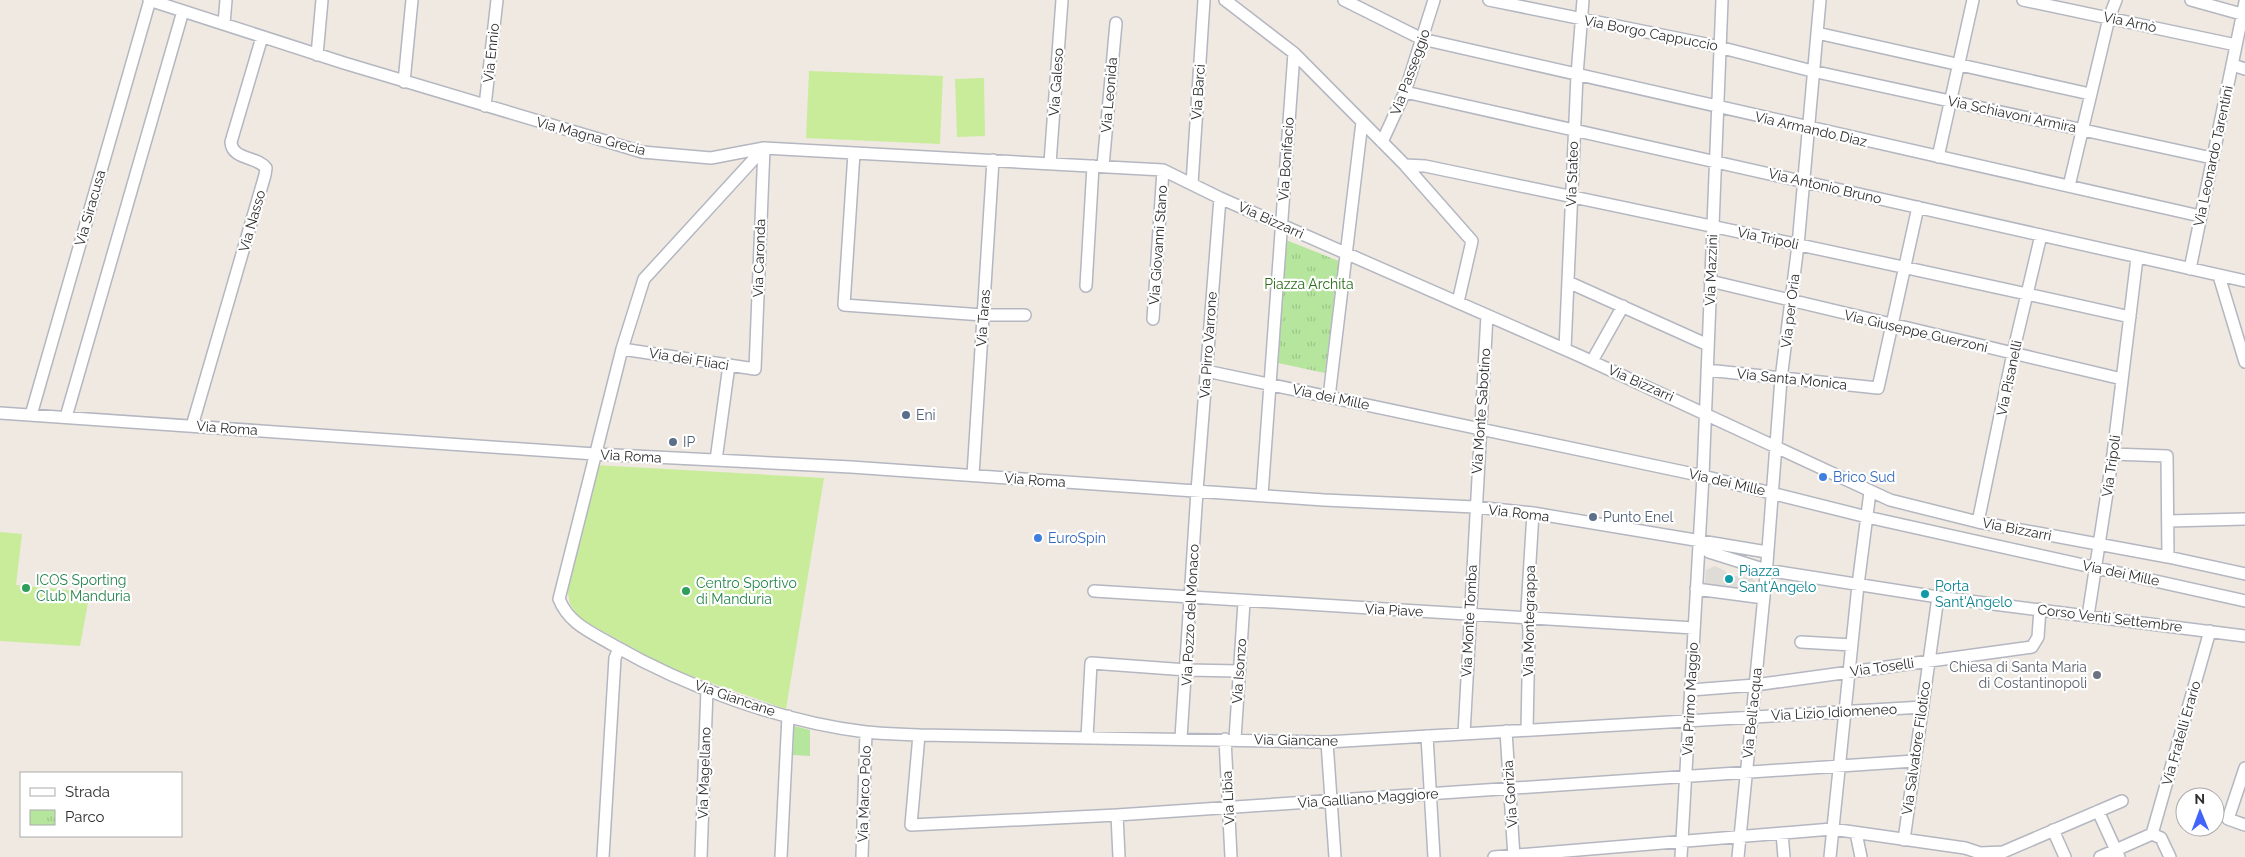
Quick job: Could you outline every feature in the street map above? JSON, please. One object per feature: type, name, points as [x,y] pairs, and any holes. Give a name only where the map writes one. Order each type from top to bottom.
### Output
[{"type":"street","name":"Via Magna Grecia","points":[[150,0],[404,82],[642,152],[711,158],[764,148],[1050,163]]},
{"type":"street","name":"Via Siracusa","points":[[31,415],[150,0]]},
{"type":"street","points":[[224,24],[226,0]]},
{"type":"street","points":[[317,55],[322,0]]},
{"type":"street","points":[[404,82],[412,0]]},
{"type":"street","name":"Via Ennio","points":[[485,106],[497,0]]},
{"type":"street","name":"Via Galeso","points":[[1050,163],[1062,0]]},
{"type":"street","name":"Via Barci","points":[[1192,184],[1204,0]]},
{"type":"street","points":[[1225,0],[1294,53],[1405,165],[1472,241],[1458,302]]},
{"type":"street","name":"Via Armando Diaz","points":[[1344,0],[1422,39],[2200,216]]},
{"type":"street","name":"Via Passeggio","points":[[1382,142],[1405,92],[1434,0]]},
{"type":"street","name":"Via Borgo Cappuccio","points":[[1489,0],[1720,46],[1812,71]]},
{"type":"street","name":"Via Stateo","points":[[1564,349],[1577,75],[1583,0]]},
{"type":"street","name":"Via Mazzini","points":[[1698,541],[1703,476],[1722,0]]},
{"type":"street","name":"Via per Oria","points":[[1767,552],[1781,379],[1798,245],[1812,71],[1820,0]]},
{"type":"street","points":[[1938,157],[1973,0]]},
{"type":"street","name":"Via Arnò","points":[[2023,0],[2236,45]]},
{"type":"street","points":[[2068,186],[2109,18],[2116,0]]},
{"type":"street","points":[[2191,0],[2243,15]]},
{"type":"street","name":"Via Leonardo Tarentini","points":[[2190,269],[2245,2]]},
{"type":"street","points":[[66,418],[184,11]]},
{"type":"street","name":"Via Leonida","points":[[1086,286],[1098,166],[1116,23]]},
{"type":"street","points":[[1817,33],[2090,94]]},
{"type":"street","name":"Via Nasso","points":[[192,426],[265,175],[266,168],[262,163],[235,153],[231,148],[231,142],[262,37]]},
{"type":"street","name":"Via Bonifacio","points":[[1270,384],[1294,53]]},
{"type":"street","points":[[2233,65],[2245,68]]},
{"type":"street","name":"Via Schiavoni Armira","points":[[1812,71],[2212,158]]},
{"type":"street","name":"Via Antonio Bruno","points":[[1405,92],[1574,131],[1804,180],[2137,258],[2219,276],[2245,279]]},
{"type":"street","points":[[1329,397],[1362,122]]},
{"type":"street","points":[[595,454],[622,349],[644,279],[764,148]]},
{"type":"street","name":"Via Caronda","points":[[755,369],[764,148]]},
{"type":"street","points":[[854,152],[844,305],[984,315],[1025,315]]},
{"type":"street","name":"Via Taras","points":[[973,475],[993,160]]},
{"type":"street","name":"Via Bizzarri","points":[[1050,163],[1163,170],[1220,198],[1705,412],[1890,500],[1978,522],[2168,557],[2245,574]]},
{"type":"street","name":"Via Tripoli","points":[[1405,165],[1425,166],[1572,196],[1905,266],[2130,317]]},
{"type":"street","name":"Via Giovanni Stano","points":[[1153,319],[1163,170]]},
{"type":"street","name":"Via Pirro Varrone","points":[[1197,491],[1220,198]]},
{"type":"street","points":[[1892,325],[1918,207]]},
{"type":"street","name":"Via Pisanelli","points":[[1978,522],[2013,353],[2041,235]]},
{"type":"street","name":"Via Tripoli","points":[[2088,616],[2113,454],[2137,258]]},
{"type":"street","points":[[2219,276],[2245,362]]},
{"type":"street","name":"Via Giuseppe Guerzoni","points":[[1710,281],[1791,302],[2122,379]]},
{"type":"street","points":[[1568,282],[1708,345]]},
{"type":"street","points":[[1592,361],[1623,306]]},
{"type":"street","name":"Via Monte Sabotino","points":[[1475,507],[1487,315]]},
{"type":"street","name":"Via Santa Monica","points":[[1707,370],[1878,388],[1892,325]]},
{"type":"street","name":"Via dei Fliaci","points":[[622,349],[755,369]]},
{"type":"street","points":[[716,460],[729,365]]},
{"type":"street","name":"Via dei Mille","points":[[1206,371],[1703,476],[1867,516],[2245,601]]},
{"type":"street","points":[[1262,495],[1270,384]]},
{"type":"street","name":"Via Roma","points":[[0,413],[595,454],[973,475],[1197,491],[1475,507],[1533,514],[1698,541],[1709,552],[1766,570]]},
{"type":"street","name":"Via Giancane","points":[[595,454],[559,600],[565,613],[579,625],[660,671],[706,690],[788,716],[866,732],[920,735],[1327,742],[1506,731]]},
{"type":"street","points":[[2113,454],[2167,456],[2168,557]]},
{"type":"street","name":"Via Pozzo del Monaco","points":[[1181,738],[1187,670],[1197,491]]},
{"type":"street","points":[[1830,857],[1858,585],[1870,492]]},
{"type":"street","name":"Via Monte Tomba","points":[[1464,734],[1475,507]]},
{"type":"street","name":"Via Montegrappa","points":[[1527,730],[1529,631],[1527,619],[1533,514]]},
{"type":"street","points":[[2169,521],[2245,519]]},
{"type":"street","points":[[1698,541],[1767,552],[1766,570]]},
{"type":"street","name":"Via Primo Maggio","points":[[1681,857],[1690,720],[1698,541]]},
{"type":"street","name":"Corso Venti Settembre","points":[[1766,570],[1938,597],[2245,636]]},
{"type":"street","name":"Via Bell'acqua","points":[[1738,857],[1766,570]]},
{"type":"street","points":[[1696,589],[1764,598]]},
{"type":"street","name":"Via Piave","points":[[1094,591],[1244,602],[1694,628]]},
{"type":"street","name":"Via Salvatore Filotico","points":[[1904,840],[1938,597]]},
{"type":"street","name":"Via Isonzo","points":[[1230,739],[1239,671],[1244,602]]},
{"type":"street","name":"Via Toselli","points":[[1691,690],[1755,685],[2032,647],[2038,637],[2040,609]]},
{"type":"street","name":"Via Fratelli Erario","points":[[2152,834],[2210,631]]},
{"type":"street","points":[[1801,642],[1852,645]]},
{"type":"street","points":[[603,857],[615,658],[619,648]]},
{"type":"street","points":[[1087,738],[1091,663],[1187,670],[1239,671]]},
{"type":"street","name":"Via Magellano","points":[[701,857],[706,690]]},
{"type":"street","name":"Via Lizio Idiomeneo","points":[[1506,731],[1923,708]]},
{"type":"street","points":[[781,857],[788,716]]},
{"type":"street","name":"Via Gorizia","points":[[1506,731],[1514,856]]},
{"type":"street","name":"Via Marco Polo","points":[[862,857],[866,732]]},
{"type":"street","name":"Via Galliano Maggiore","points":[[920,735],[911,825],[1116,815],[1914,761]]},
{"type":"street","points":[[1426,736],[1434,857]]},
{"type":"street","name":"Via Libia","points":[[1230,739],[1228,807],[1231,857]]},
{"type":"street","points":[[1327,742],[1335,857]]},
{"type":"street","points":[[2245,768],[2228,819],[2245,825]]},
{"type":"street","points":[[1986,857],[2004,854],[2122,801]]},
{"type":"street","points":[[2098,811],[2118,853]]},
{"type":"street","points":[[1116,815],[1119,857]]},
{"type":"street","points":[[1494,857],[1612,852],[1682,842],[1832,829],[1965,848],[1980,853],[2004,854]]},
{"type":"street","points":[[2054,830],[2065,857]]},
{"type":"street","points":[[1782,833],[1784,857]]},
{"type":"street","points":[[1856,833],[1861,857]]},
{"type":"street","points":[[2100,857],[2118,853],[2152,834],[2161,838],[2170,857]]},
{"type":"green space","points":[[809,71],[943,76],[940,144],[806,138]]},
{"type":"green space","points":[[984,78],[985,136],[957,137],[955,79]]},
{"type":"green space","name":"Piazza Archita","points":[[1286,240],[1339,261],[1325,373],[1278,363]]},
{"type":"green space","name":"Centro Sportivo di Manduria","points":[[595,465],[824,478],[786,709],[671,669],[578,616],[570,604],[566,582]]},
{"type":"green space","name":"ICOS Sporting Club Manduria","points":[[0,532],[22,534],[16,585],[90,592],[80,646],[0,641]]},
{"type":"green space","points":[[794,726],[810,730],[810,756],[793,755]]},
{"type":"shaded area","name":"Piazza Sant'Angelo","points":[[1715,566],[1725,571],[1728,575],[1752,578],[1757,584],[1758,591],[1704,586],[1706,570]]},
{"type":"place","name":"Eni","points":[[906,415]]},
{"type":"place","name":"IP","points":[[673,442]]},
{"type":"place","name":"Brico Sud","points":[[1823,477]]},
{"type":"place","name":"Punto Enel","points":[[1593,517]]},
{"type":"place","name":"EuroSpin","points":[[1038,538]]},
{"type":"place","name":"Piazza Sant'Angelo","points":[[1729,579]]},
{"type":"place","name":"ICOS Sporting Club Manduria","points":[[26,588]]},
{"type":"place","name":"Centro Sportivo di Manduria","points":[[686,591]]},
{"type":"place","name":"Porta Sant'Angelo","points":[[1925,594]]},
{"type":"place","name":"Chiesa di Santa Maria di Costantinopoli","points":[[2097,675]]}]
